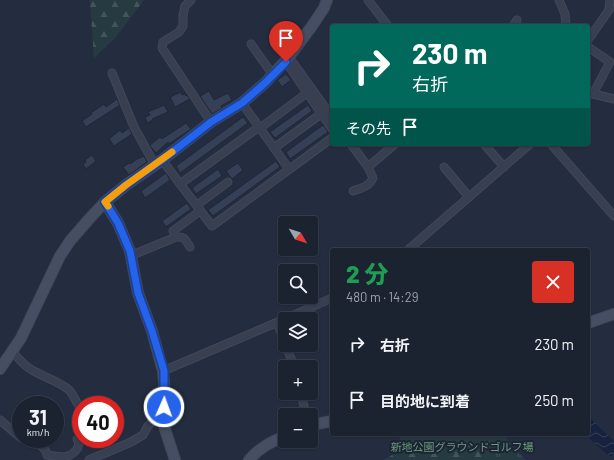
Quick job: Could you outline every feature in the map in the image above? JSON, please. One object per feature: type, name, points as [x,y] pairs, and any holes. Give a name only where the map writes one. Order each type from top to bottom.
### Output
[{"type":"street","points":[[191,0],[185,6],[182,15],[183,26],[179,32],[163,42],[162,48],[211,122]]},
{"type":"street","points":[[0,369],[20,338],[60,256],[70,241],[90,218],[105,202],[126,185],[211,122],[242,103],[265,83],[288,59],[320,14],[328,0]]},
{"type":"street","points":[[368,0],[386,24]]},
{"type":"street","points":[[559,0],[565,14],[566,24]]},
{"type":"street","points":[[590,37],[611,11],[610,0]]},
{"type":"street","points":[[251,44],[273,75]]},
{"type":"street","points":[[590,48],[610,62],[590,94],[614,99]]},
{"type":"street","points":[[288,59],[307,93],[330,126]]},
{"type":"street","points":[[288,59],[330,114]]},
{"type":"street","points":[[112,73],[134,127],[158,162],[180,184],[212,226],[330,139]]},
{"type":"street","points":[[180,184],[307,93]]},
{"type":"street","points":[[242,103],[290,169]]},
{"type":"street","points":[[274,148],[322,114]]},
{"type":"street","points":[[352,146],[368,167],[373,178],[371,183],[353,191]]},
{"type":"street","points":[[368,167],[393,146]]},
{"type":"street","points":[[486,146],[504,167]]},
{"type":"street","points":[[410,248],[528,146]]},
{"type":"street","points":[[553,146],[614,216]]},
{"type":"street","points":[[444,166],[469,197]]},
{"type":"street","points":[[173,231],[228,182]]},
{"type":"street","points":[[105,202],[118,223],[130,251],[138,293],[152,331],[164,371],[163,423],[175,460]]},
{"type":"street","points":[[130,256],[181,236],[190,247]]},
{"type":"street","points":[[301,312],[330,299]]},
{"type":"street","points":[[590,322],[614,314]]},
{"type":"street","points":[[164,371],[277,323]]},
{"type":"street","points":[[12,351],[28,368],[68,389],[73,396]]},
{"type":"street","points":[[89,460],[142,436],[148,426],[164,407]]},
{"type":"street","points":[[0,420],[12,430]]},
{"type":"street","points":[[318,424],[330,421]]},
{"type":"street","points":[[249,460],[261,448],[278,439]]},
{"type":"street","points":[[44,448],[47,452],[46,458],[68,458],[78,448]]},
{"type":"green space","points":[[89,0],[144,0],[116,37],[94,58],[90,2]]},
{"type":"green space","name":"新地公園グラウンドゴルフ場","points":[[399,436],[505,436],[525,460],[403,460]]},
{"type":"green space","name":"新地公園グラウンドゴルフ場","points":[[420,436],[492,436],[497,460],[384,460]]},
{"type":"water","points":[[590,418],[614,441],[614,453],[610,457],[586,436],[590,436]]},
{"type":"building","points":[[286,74],[291,80],[282,87],[277,80]]},
{"type":"building","points":[[209,91],[214,100],[228,93],[232,100],[221,106],[222,108],[212,114],[200,96]]},
{"type":"building","points":[[181,92],[182,95],[187,95],[190,99],[175,107],[170,97]]},
{"type":"building","points":[[117,99],[120,105],[86,127],[82,121],[104,104],[106,107]]},
{"type":"building","points":[[164,105],[168,112],[152,119],[153,120],[147,123],[145,117],[150,115],[148,112]]},
{"type":"building","points":[[308,105],[312,111],[275,138],[270,132]]},
{"type":"building","points":[[243,117],[248,123],[180,173],[176,166]]},
{"type":"building","points":[[186,123],[191,129],[169,144],[168,142],[156,153],[150,146],[160,137],[162,139]]},
{"type":"building","points":[[323,125],[328,132],[290,159],[286,152]]},
{"type":"building","points":[[129,128],[132,134],[114,146],[109,139],[120,130],[122,133]]},
{"type":"building","points":[[92,155],[96,161],[86,169],[83,164],[86,162],[85,160]]},
{"type":"building","points":[[144,156],[147,162],[129,175],[123,167]]},
{"type":"building","points":[[276,161],[280,167],[213,216],[208,210]]},
{"type":"building","points":[[238,163],[243,170],[232,179],[226,171]]},
{"type":"building","points":[[218,169],[222,176],[196,194],[192,188]]},
{"type":"building","points":[[166,173],[170,180],[145,198],[141,191]]},
{"type":"building","points":[[187,203],[191,209],[166,227],[162,221]]},
{"type":"slow traffic","points":[[108,206],[105,202],[172,152]]},
{"type":"route","points":[[164,407],[164,371],[152,331],[138,293],[130,251],[118,223],[105,202],[211,122],[242,103],[286,62]]}]
